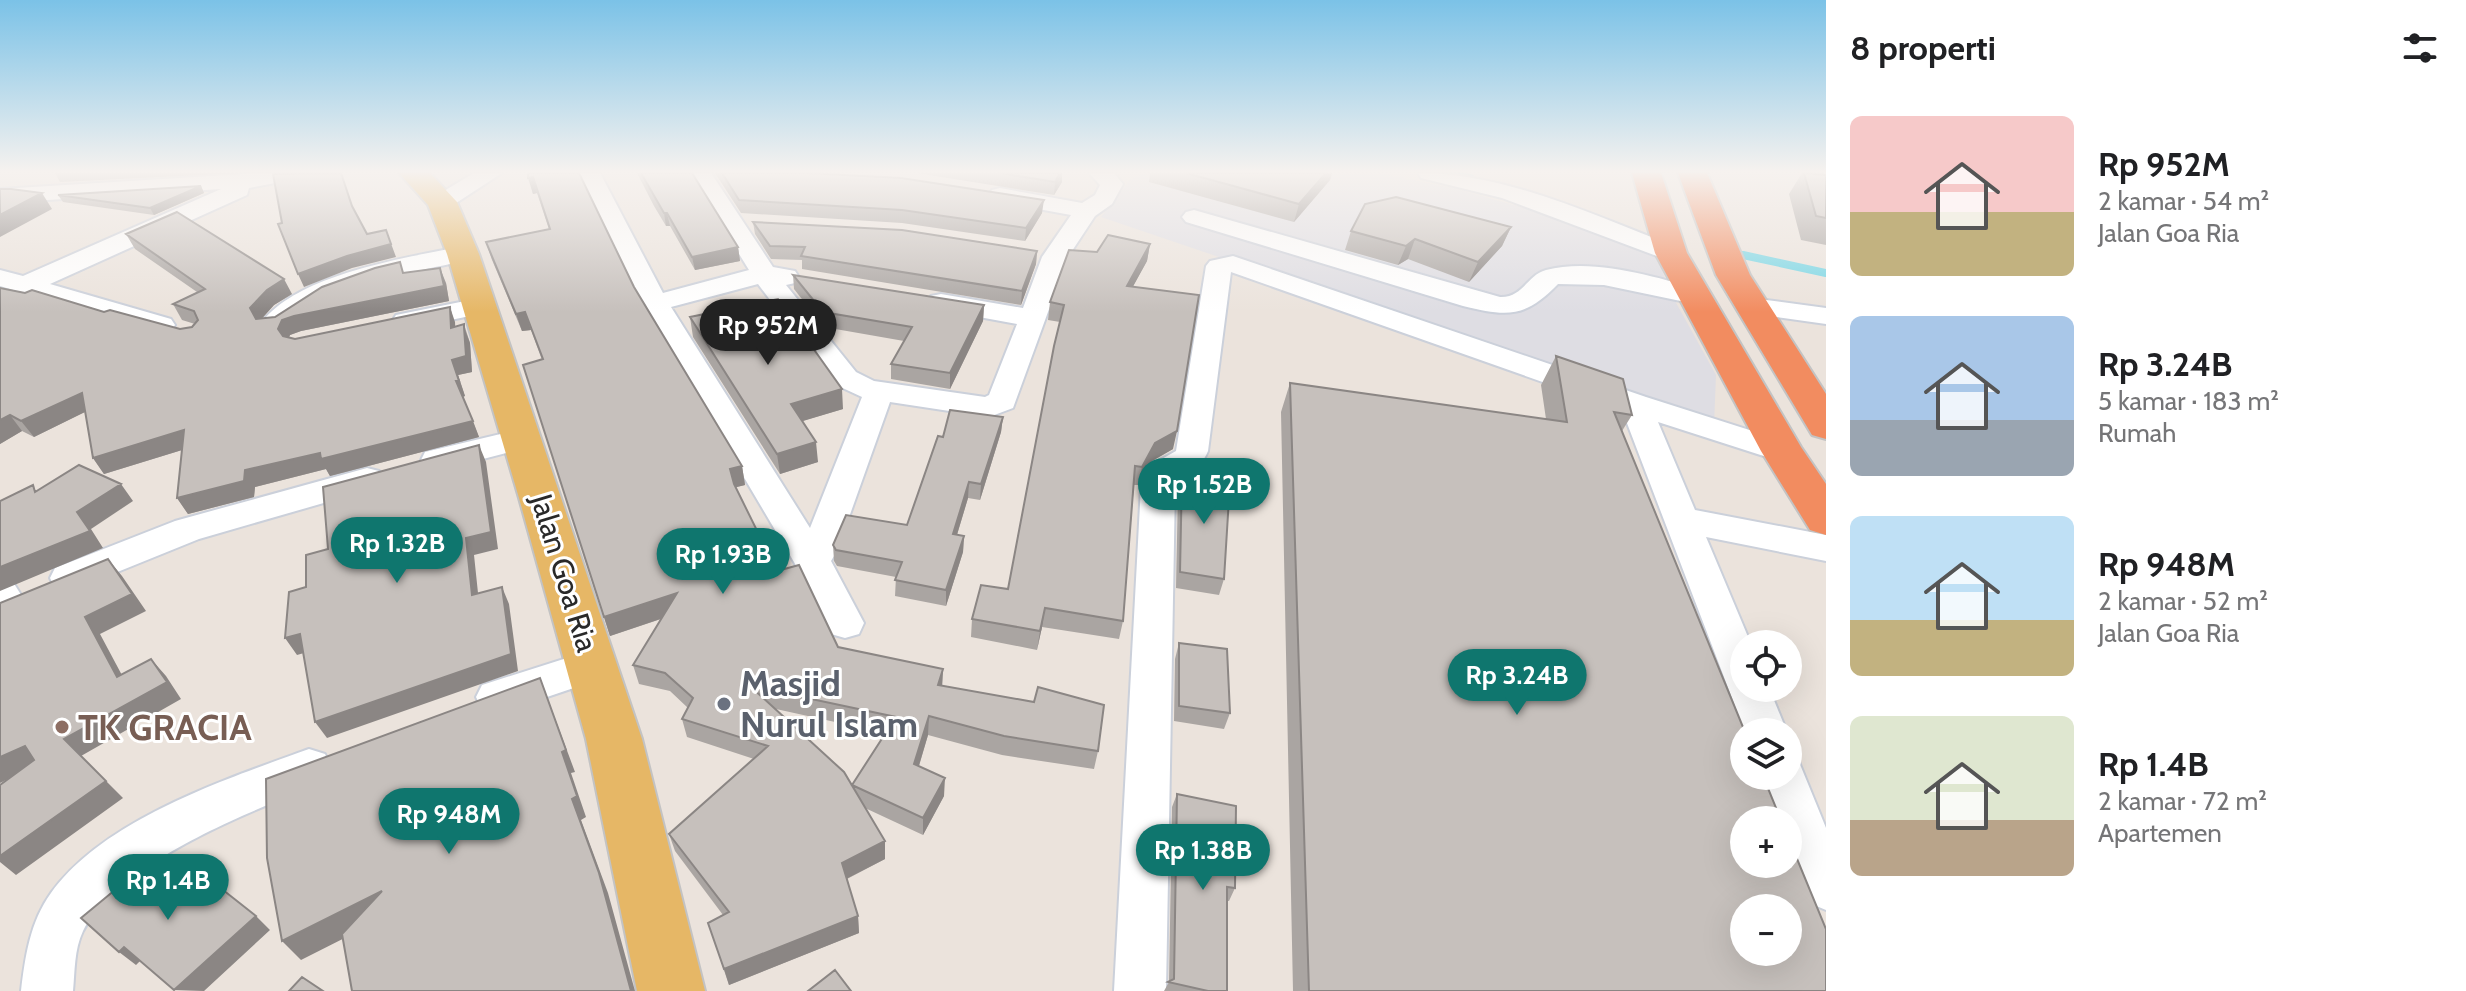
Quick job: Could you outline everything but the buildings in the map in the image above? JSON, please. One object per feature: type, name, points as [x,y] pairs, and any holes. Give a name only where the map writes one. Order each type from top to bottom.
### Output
[{"type":"highway","points":[[1660,219],[1671,253],[1782,451],[1826,519]]},
{"type":"highway","points":[[1711,219],[1733,275],[1826,426]]},
{"type":"main road","name":"Jalan Goa Ria","points":[[445,219],[463,254],[480,306],[614,739],[671,991]]},
{"type":"street","points":[[28,284],[174,219]]},
{"type":"street","points":[[612,219],[655,303],[811,559],[845,623]]},
{"type":"street","points":[[731,219],[764,274],[839,372],[855,384],[879,391],[996,406],[1002,401],[1055,257],[1080,219]]},
{"type":"street","points":[[1202,219],[1473,300],[1506,306],[1517,305],[1534,297],[1550,277],[1568,275],[1602,278],[1695,296]]},
{"type":"street","points":[[1580,219],[1671,253]]},
{"type":"street","points":[[733,223],[765,225]]},
{"type":"street","points":[[1024,253],[1055,257]]},
{"type":"street","points":[[274,325],[299,302],[347,281],[463,254]]},
{"type":"street","points":[[1140,991],[1158,486],[1165,472],[1189,459],[1192,451],[1219,266],[1233,264],[1635,404],[1782,451]]},
{"type":"street","points":[[655,303],[764,274],[807,280]]},
{"type":"street","points":[[0,278],[190,334]]},
{"type":"street","points":[[923,298],[1032,318]]},
{"type":"street","points":[[376,328],[480,306]]},
{"type":"street","points":[[1751,306],[1826,316]]},
{"type":"street","points":[[811,559],[819,551],[879,391]]},
{"type":"street","points":[[1635,404],[1730,640]]},
{"type":"street","points":[[3,603],[187,530],[267,504],[522,439]]},
{"type":"street","points":[[1683,520],[1826,548]]},
{"type":"street","points":[[465,708],[592,666]]},
{"type":"street","points":[[72,991],[48,991],[53,942],[64,917],[84,892],[120,860],[157,834],[214,806],[348,753]]},
{"type":"street","points":[[1788,790],[1826,887]]},
{"type":"shaded area","points":[[1108,219],[1564,219],[1657,256],[1669,290],[1716,375],[1714,425]]},
{"type":"waterway","points":[[1743,255],[1826,273]]},
{"type":"place","name":"Masjid Nurul Islam","points":[[724,704]]},
{"type":"place","name":"TK GRACIA","points":[[62,727]]}]
